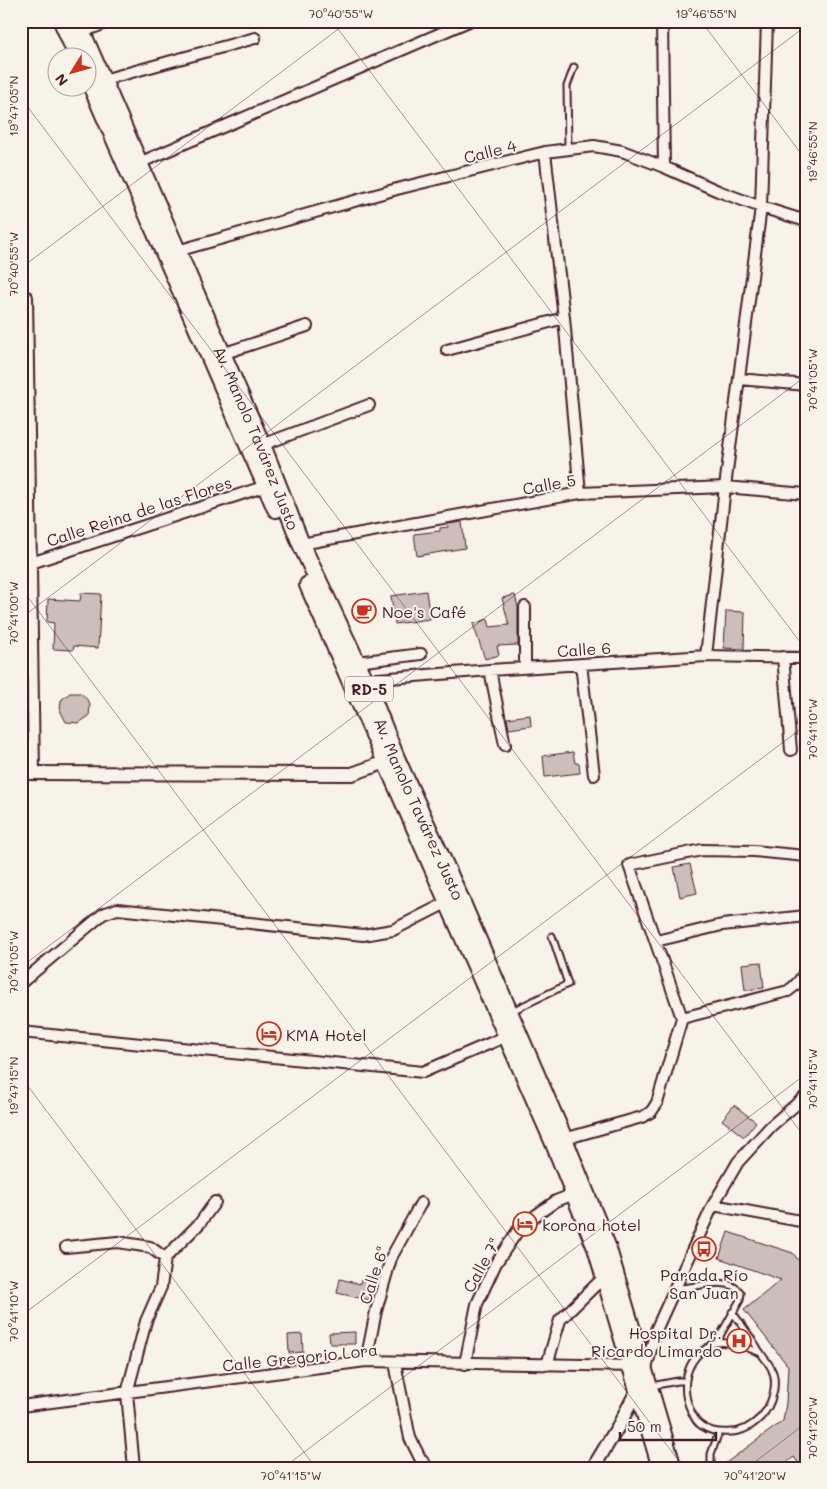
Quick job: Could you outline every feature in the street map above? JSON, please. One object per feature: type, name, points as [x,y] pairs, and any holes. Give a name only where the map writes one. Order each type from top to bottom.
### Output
[{"type":"main road","points":[[62,21],[74,48]]},
{"type":"main road","name":"Av. Manolo Tavárez Justo","points":[[80,26],[86,48]]},
{"type":"main road","name":"Av. Manolo Tavárez Justo","points":[[98,85],[138,164],[262,445],[301,544],[365,680],[391,760],[448,902],[553,1141],[608,1246],[642,1376],[661,1468]]},
{"type":"main road","name":"Av. Manolo Tavárez Justo","points":[[98,86],[266,486],[509,1012],[564,1139],[604,1277],[642,1376],[673,1468]]},
{"type":"street","points":[[80,26],[111,21]]},
{"type":"street","points":[[138,164],[469,21]]},
{"type":"street","points":[[662,21],[664,167]]},
{"type":"street","points":[[706,656],[738,379],[761,207],[767,21]]},
{"type":"street","points":[[98,78],[255,38]]},
{"type":"street","name":"Calle 4","points":[[177,251],[397,189],[545,152],[594,146],[622,152],[664,167],[761,207],[806,221]]},
{"type":"street","points":[[545,152],[564,318],[580,493]]},
{"type":"street","points":[[27,297],[25,409],[28,773],[352,774],[391,760]]},
{"type":"street","points":[[447,350],[564,318]]},
{"type":"street","points":[[222,354],[307,326]]},
{"type":"street","points":[[738,379],[806,385]]},
{"type":"street","points":[[262,445],[369,405]]},
{"type":"street","name":"Calle Reina de las Flores","points":[[26,563],[266,486]]},
{"type":"street","name":"Calle 5","points":[[301,544],[580,493],[725,487],[806,494]]},
{"type":"street","points":[[525,608],[525,668]]},
{"type":"street","points":[[357,662],[421,654]]},
{"type":"street","name":"Calle 6","points":[[365,680],[706,656],[806,658]]},
{"type":"street","points":[[783,657],[791,750]]},
{"type":"street","points":[[581,664],[594,776]]},
{"type":"street","points":[[490,670],[505,745]]},
{"type":"street","points":[[564,1139],[642,1117],[651,1112],[657,1103],[682,1018],[629,866],[702,850],[754,851],[806,856]]},
{"type":"street","points":[[21,983],[104,914],[117,909],[363,935],[393,930],[448,902]]},
{"type":"street","points":[[656,941],[722,925],[806,916]]},
{"type":"street","points":[[682,1018],[788,991],[796,986],[806,969]]},
{"type":"street","points":[[21,1032],[423,1072],[507,1036]]},
{"type":"street","points":[[593,1468],[619,1425],[642,1376],[653,1340],[713,1205],[738,1162],[771,1126],[806,1096]]},
{"type":"street","name":"Calle 7ª","points":[[465,1364],[476,1304],[496,1262],[521,1226],[556,1201],[579,1192]]},
{"type":"street","points":[[134,1468],[127,1392],[146,1321],[161,1287],[164,1258],[200,1223],[216,1202]]},
{"type":"street","name":"Calle 6ª","points":[[366,1362],[376,1311],[391,1258],[421,1204]]},
{"type":"street","points":[[713,1205],[806,1222]]},
{"type":"street","points":[[66,1247],[118,1242],[150,1247],[164,1258]]},
{"type":"street","points":[[547,1365],[560,1320],[604,1277]]},
{"type":"street","name":"Calle Gregorio Lora","points":[[21,1406],[366,1362],[547,1365],[642,1376]]},
{"type":"street","points":[[395,1363],[410,1438],[420,1458],[428,1468]]},
{"type":"lane","points":[[568,149],[568,86],[574,67]]},
{"type":"lane","points":[[509,1012],[568,984],[552,936]]},
{"type":"lane","points":[[676,1288],[686,1289],[715,1283],[730,1284],[741,1293],[740,1300],[716,1343]]},
{"type":"lane","points":[[732,1312],[754,1340],[772,1369],[775,1381],[771,1405],[759,1419],[743,1430],[712,1431],[694,1419],[687,1403],[685,1381],[686,1373],[696,1356],[704,1349],[716,1343],[736,1344],[761,1353]]},
{"type":"lane","points":[[642,1376],[685,1381]]},
{"type":"lane","points":[[711,1468],[711,1454],[719,1432]]},
{"type":"building","points":[[462,522],[465,548],[417,556],[414,534],[440,531],[440,528],[448,527],[448,524]]},
{"type":"building","points":[[426,591],[430,619],[395,624],[391,596]]},
{"type":"building","points":[[81,593],[101,594],[98,648],[74,646],[73,650],[53,649],[54,623],[47,622],[48,599],[80,601]]},
{"type":"building","points":[[515,595],[518,607],[518,645],[497,646],[499,655],[485,659],[473,624],[488,619],[490,627],[509,625],[502,598]]},
{"type":"building","points":[[726,611],[745,612],[744,649],[724,648]]},
{"type":"building","points":[[70,693],[81,693],[90,703],[89,716],[79,723],[66,722],[60,710],[61,700]]},
{"type":"building","points":[[530,715],[531,726],[509,729],[507,718]]},
{"type":"building","points":[[573,752],[575,763],[579,763],[580,773],[545,777],[543,756]]},
{"type":"building","points":[[690,864],[697,893],[680,897],[674,867]]},
{"type":"building","points":[[761,962],[764,988],[745,990],[742,964]]},
{"type":"building","points":[[734,1105],[756,1122],[744,1137],[722,1120]]},
{"type":"building","points":[[728,1232],[793,1253],[806,1271],[806,1468],[802,1468],[794,1457],[780,1468],[719,1468],[783,1421],[788,1366],[744,1310],[781,1280],[719,1258]]},
{"type":"building","points":[[340,1279],[360,1284],[361,1280],[373,1283],[369,1300],[337,1293]]},
{"type":"building","points":[[355,1332],[355,1344],[330,1344],[329,1333]]},
{"type":"building","points":[[302,1334],[303,1352],[289,1353],[288,1335]]},
{"type":"place","name":"Noe's Café","points":[[364,611]]},
{"type":"place","name":"KMA Hotel","points":[[269,1034]]},
{"type":"place","name":"korona hotel","points":[[525,1224]]},
{"type":"place","name":"Parada Río San Juan","points":[[704,1249]]},
{"type":"place","name":"Hospital Dr. Ricardo Limardo","points":[[739,1341]]}]
